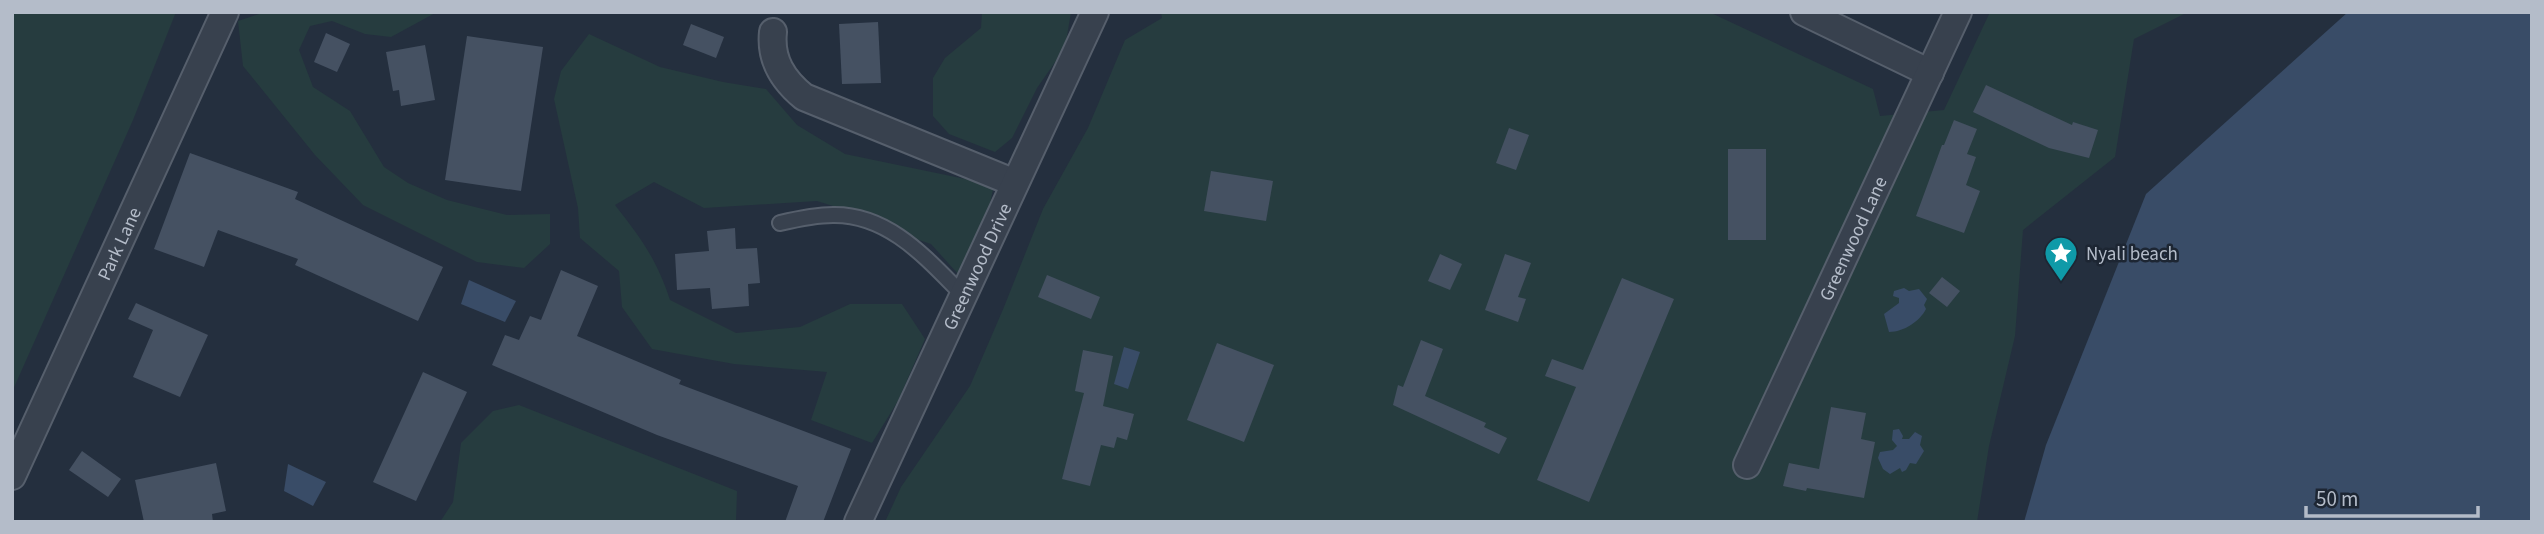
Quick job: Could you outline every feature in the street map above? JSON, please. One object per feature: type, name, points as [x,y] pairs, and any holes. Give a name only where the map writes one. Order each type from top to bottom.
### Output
[{"type":"street","name":"Park Lane","points":[[12,475],[225,12]]},
{"type":"street","name":"Greenwood Drive","points":[[858,522],[1096,12]]},
{"type":"street","points":[[1804,12],[1930,73]]},
{"type":"street","name":"Greenwood Lane","points":[[1747,465],[1958,12]]},
{"type":"street","points":[[773,33],[772,46],[780,72],[804,97],[1016,183]]},
{"type":"lane","points":[[780,223],[836,215],[881,225],[927,259],[963,295]]},
{"type":"green space","points":[[12,12],[176,12],[133,120],[12,392]]},
{"type":"green space","points":[[265,12],[437,12],[391,37],[365,34],[332,21],[310,26],[299,50],[313,87],[350,111],[384,167],[408,183],[447,200],[507,215],[550,214],[550,244],[524,268],[477,262],[363,205],[315,155],[243,66],[238,21]]},
{"type":"green space","points":[[982,12],[1071,12],[1065,48],[1037,88],[1012,138],[995,152],[949,134],[933,116],[933,78],[945,58],[981,28]]},
{"type":"green space","points":[[1161,12],[1709,12],[1873,89],[1880,116],[1944,110],[1990,12],[2188,12],[2134,39],[2115,157],[2023,230],[2015,336],[1989,446],[1977,522],[885,522],[901,487],[970,386],[1043,209],[1088,128],[1125,40],[1162,18]]},
{"type":"green space","points":[[589,34],[660,67],[766,89],[797,125],[845,154],[994,185],[981,244],[958,274],[931,244],[910,237],[878,220],[817,201],[704,208],[654,182],[615,205],[647,250],[660,273],[670,300],[736,333],[800,327],[850,304],[902,304],[925,339],[898,401],[872,443],[811,420],[827,372],[734,364],[652,349],[622,307],[619,271],[580,238],[578,208],[554,99],[561,71]]},
{"type":"green space","points":[[519,405],[737,491],[736,522],[440,522],[453,502],[461,443],[493,411]]},
{"type":"water","points":[[2348,12],[2532,12],[2532,522],[2024,522],[2046,445],[2146,194]]},
{"type":"water","points":[[469,280],[516,301],[505,322],[461,304]]},
{"type":"water","points":[[1904,288],[1909,291],[1919,289],[1927,299],[1924,305],[1926,309],[1911,325],[1889,332],[1884,314],[1899,303],[1899,298],[1893,296],[1894,291]]},
{"type":"water","points":[[1124,347],[1140,352],[1128,389],[1114,384]]},
{"type":"water","points":[[1899,429],[1902,439],[1909,439],[1915,432],[1922,436],[1920,445],[1924,451],[1916,464],[1910,463],[1906,470],[1902,472],[1900,468],[1890,474],[1883,469],[1878,458],[1880,452],[1893,450],[1897,446],[1892,440],[1893,430]]},
{"type":"water","points":[[288,464],[326,482],[313,506],[284,491]]},
{"type":"building","points":[[878,22],[881,83],[842,84],[839,24]]},
{"type":"building","points":[[691,24],[724,37],[716,58],[683,45]]},
{"type":"building","points":[[326,33],[350,44],[337,72],[314,62]]},
{"type":"building","points":[[467,36],[543,47],[521,191],[445,180]]},
{"type":"building","points":[[425,45],[435,100],[401,106],[399,90],[393,91],[386,52]]},
{"type":"building","points":[[1986,85],[2072,125],[2073,122],[2098,130],[2089,158],[2049,148],[1973,112]]},
{"type":"building","points":[[1954,120],[1977,129],[1967,154],[1976,157],[1966,185],[1980,191],[1964,233],[1916,216]]},
{"type":"building","points":[[1509,128],[1529,135],[1516,170],[1496,163]]},
{"type":"building","points":[[1728,149],[1766,149],[1766,240],[1728,240]]},
{"type":"building","points":[[190,153],[298,192],[295,199],[443,267],[418,321],[295,265],[298,259],[218,230],[204,267],[154,249]]},
{"type":"building","points":[[1211,171],[1273,181],[1266,221],[1204,211]]},
{"type":"building","points":[[735,228],[736,249],[757,248],[760,283],[748,284],[749,306],[712,309],[710,288],[677,290],[675,254],[709,251],[707,231]]},
{"type":"building","points":[[1440,254],[1462,264],[1450,290],[1428,281]]},
{"type":"building","points":[[1505,254],[1531,263],[1518,297],[1526,299],[1518,322],[1485,310]]},
{"type":"building","points":[[561,270],[598,286],[577,336],[681,380],[679,384],[851,449],[823,522],[785,522],[798,486],[657,435],[492,365],[505,335],[519,340],[530,316],[541,320]]},
{"type":"building","points":[[1047,275],[1100,297],[1091,319],[1038,297]]},
{"type":"building","points":[[1942,277],[1960,291],[1947,307],[1929,293]]},
{"type":"building","points":[[1622,278],[1674,299],[1589,502],[1537,480],[1576,387],[1545,376],[1552,359],[1583,370]]},
{"type":"building","points":[[136,303],[208,335],[180,397],[133,377],[153,330],[128,319]]},
{"type":"building","points":[[1421,340],[1443,349],[1425,396],[1486,423],[1484,427],[1507,438],[1499,454],[1393,405],[1398,385],[1403,387]]},
{"type":"building","points":[[1217,343],[1274,365],[1244,442],[1187,420]]},
{"type":"building","points":[[1083,350],[1113,356],[1103,406],[1134,414],[1127,440],[1117,437],[1114,448],[1101,445],[1090,486],[1062,479],[1084,393],[1075,391]]},
{"type":"building","points":[[423,372],[467,392],[416,501],[373,482]]},
{"type":"building","points":[[1831,407],[1866,413],[1861,439],[1875,442],[1864,498],[1783,486],[1789,463],[1819,469]]},
{"type":"building","points":[[82,451],[121,479],[108,497],[69,470]]},
{"type":"building","points":[[216,463],[226,511],[212,514],[213,522],[144,522],[135,480]]},
{"type":"place","name":"Nyali beach","points":[[2061,283]]}]
